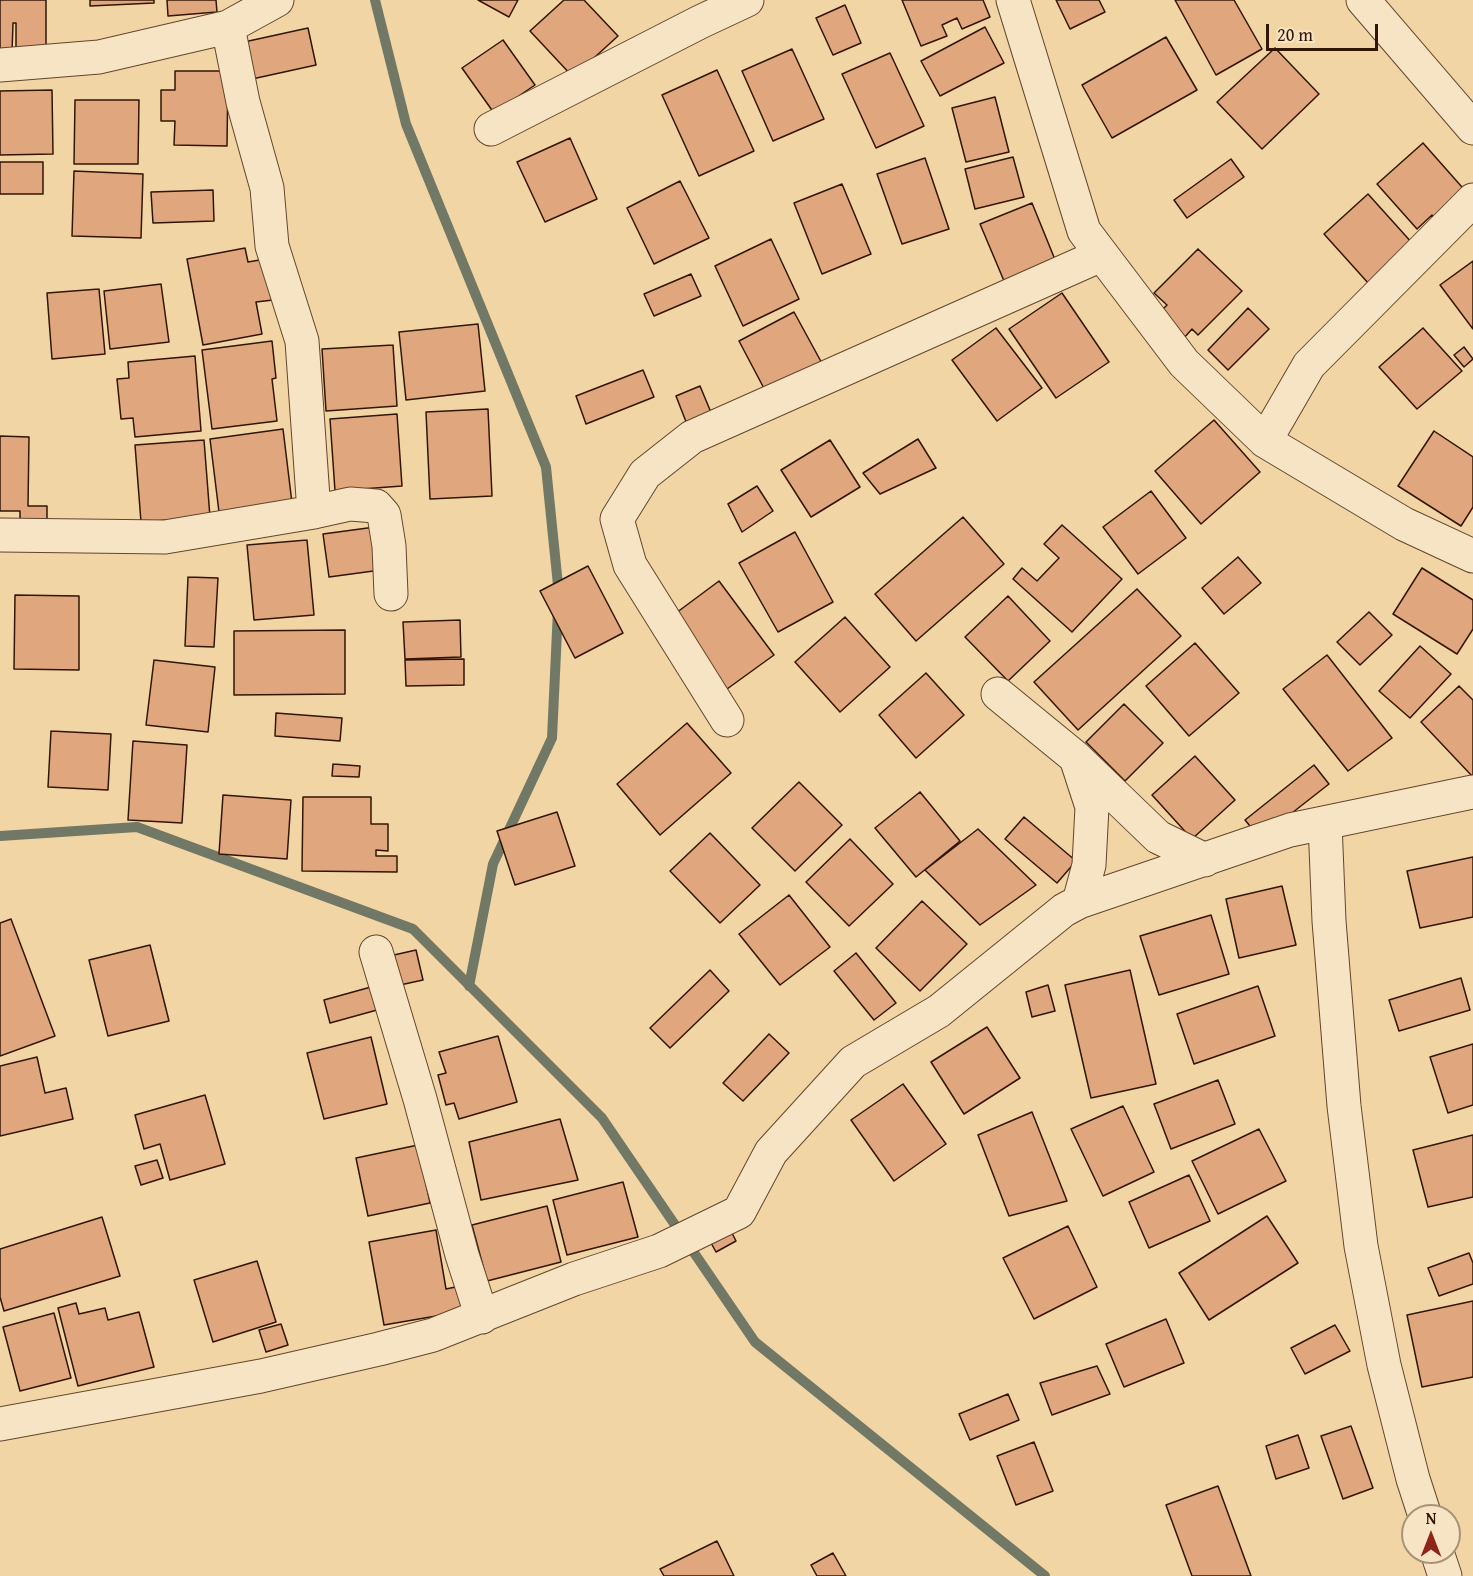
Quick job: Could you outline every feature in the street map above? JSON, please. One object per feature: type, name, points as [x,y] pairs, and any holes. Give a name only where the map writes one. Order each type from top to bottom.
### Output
[{"type":"street","points":[[0,65],[99,57],[228,27],[278,0]]},
{"type":"street","points":[[491,129],[747,0]]},
{"type":"street","points":[[1013,0],[1084,231],[1184,363],[1265,441],[1404,524],[1473,556]]},
{"type":"street","points":[[1363,0],[1473,128]]},
{"type":"street","points":[[228,27],[243,102],[267,189],[272,246],[303,341],[314,512]]},
{"type":"street","points":[[1265,441],[1309,365],[1473,200]]},
{"type":"street","points":[[727,720],[630,565],[617,519],[645,474],[692,437],[1101,255]]},
{"type":"street","points":[[0,535],[165,537],[350,504],[376,506],[384,515],[389,546],[391,594]]},
{"type":"street","points":[[998,694],[1075,757],[1158,837],[1205,860]]},
{"type":"street","points":[[1075,757],[1092,807],[1089,865],[1079,902]]},
{"type":"street","points":[[0,1424],[261,1376],[433,1335],[574,1279],[659,1251],[739,1212],[771,1152],[853,1062],[939,1011],[1064,910],[1079,902],[1290,830],[1473,792]]},
{"type":"street","points":[[1325,823],[1329,921],[1344,1106],[1361,1246],[1384,1365],[1421,1504]]},
{"type":"street","points":[[376,952],[426,1121],[462,1255],[482,1317]]},
{"type":"building","points":[[0,0],[46,0],[46,49],[16,49],[16,23],[13,23],[12,53],[0,53]]},
{"type":"building","points":[[90,0],[154,0],[154,3],[90,6]]},
{"type":"building","points":[[167,0],[216,0],[217,12],[168,16]]},
{"type":"building","points":[[478,0],[518,0],[509,17]]},
{"type":"building","points":[[564,0],[584,0],[618,36],[573,77],[530,31]]},
{"type":"building","points":[[902,0],[983,0],[990,17],[962,29],[957,18],[942,25],[947,36],[921,46]]},
{"type":"building","points":[[1056,0],[1099,0],[1105,12],[1070,29]]},
{"type":"building","points":[[1175,0],[1234,0],[1262,49],[1216,75]]},
{"type":"building","points":[[845,5],[861,43],[833,55],[816,18]]},
{"type":"building","points":[[985,27],[1004,63],[940,96],[921,61]]},
{"type":"building","points":[[308,28],[316,65],[243,81],[235,44]]},
{"type":"building","points":[[1166,37],[1197,90],[1112,138],[1082,85]]},
{"type":"building","points":[[503,40],[535,85],[494,113],[462,68]]},
{"type":"building","points":[[1275,48],[1319,94],[1262,149],[1217,102]]},
{"type":"building","points":[[792,49],[824,119],[773,141],[742,71]]},
{"type":"building","points":[[890,53],[924,126],[876,148],[842,74]]},
{"type":"building","points":[[717,70],[754,151],[699,176],[662,95]]},
{"type":"building","points":[[175,71],[228,71],[227,146],[174,145],[175,121],[161,121],[161,90],[175,90]]},
{"type":"building","points":[[52,90],[53,154],[0,155],[0,91]]},
{"type":"building","points":[[995,97],[1009,152],[966,162],[952,108]]},
{"type":"building","points":[[75,100],[139,100],[138,164],[74,164]]},
{"type":"building","points":[[570,138],[597,199],[545,222],[517,162]]},
{"type":"building","points":[[1423,143],[1469,195],[1438,222],[1432,215],[1417,229],[1377,184]]},
{"type":"building","points":[[1013,157],[1024,197],[975,209],[965,169]]},
{"type":"building","points":[[925,158],[949,229],[902,244],[877,174]]},
{"type":"building","points":[[1231,159],[1244,177],[1187,218],[1174,200]]},
{"type":"building","points":[[0,162],[43,162],[43,194],[0,194]]},
{"type":"building","points":[[74,171],[143,174],[141,238],[72,236]]},
{"type":"building","points":[[680,181],[709,238],[654,264],[627,208]]},
{"type":"building","points":[[842,184],[871,254],[822,274],[794,203]]},
{"type":"building","points":[[213,190],[214,221],[153,223],[151,192]]},
{"type":"building","points":[[1368,194],[1413,244],[1369,284],[1324,234]]},
{"type":"building","points":[[1032,203],[1058,267],[1007,288],[980,224]]},
{"type":"building","points":[[771,239],[799,299],[743,326],[715,266]]},
{"type":"building","points":[[245,248],[248,262],[265,259],[273,300],[256,302],[262,334],[203,345],[187,259]]},
{"type":"building","points":[[1198,249],[1242,291],[1198,335],[1192,329],[1183,339],[1158,314],[1167,305],[1154,293]]},
{"type":"building","points":[[1473,261],[1473,329],[1440,285]]},
{"type":"building","points":[[691,274],[701,296],[654,316],[644,294]]},
{"type":"building","points":[[161,284],[169,342],[110,349],[104,291]]},
{"type":"building","points":[[99,289],[105,354],[52,359],[47,293]]},
{"type":"building","points":[[1062,293],[1109,362],[1056,398],[1009,329]]},
{"type":"building","points":[[1248,308],[1269,329],[1228,370],[1208,350]]},
{"type":"building","points":[[794,312],[824,367],[768,396],[739,341]]},
{"type":"building","points":[[478,324],[485,391],[406,400],[399,332]]},
{"type":"building","points":[[996,328],[1042,388],[997,421],[952,360]]},
{"type":"building","points":[[1423,328],[1462,371],[1417,409],[1379,367]]},
{"type":"building","points":[[272,341],[276,378],[272,379],[277,421],[212,429],[202,350]]},
{"type":"building","points":[[393,345],[397,406],[326,411],[322,349]]},
{"type":"building","points":[[1464,347],[1473,359],[1464,367],[1454,355]]},
{"type":"building","points":[[195,356],[201,431],[135,437],[133,418],[121,419],[117,379],[129,378],[128,362]]},
{"type":"building","points":[[643,370],[654,397],[586,424],[576,396]]},
{"type":"building","points":[[700,386],[715,422],[690,432],[676,396]]},
{"type":"building","points":[[488,409],[492,496],[430,499],[426,412]]},
{"type":"building","points":[[397,414],[402,486],[335,491],[330,419]]},
{"type":"building","points":[[1214,420],[1260,472],[1201,524],[1155,471]]},
{"type":"building","points":[[283,429],[292,503],[219,512],[210,439]]},
{"type":"building","points":[[1434,431],[1473,457],[1473,507],[1461,526],[1398,486]]},
{"type":"building","points":[[0,436],[29,437],[28,506],[47,506],[47,528],[20,528],[20,511],[0,511]]},
{"type":"building","points":[[918,439],[936,468],[880,494],[863,473]]},
{"type":"building","points":[[204,440],[210,517],[141,522],[135,445]]},
{"type":"building","points":[[830,440],[860,487],[811,517],[781,470]]},
{"type":"building","points":[[757,486],[773,511],[742,532],[728,504]]},
{"type":"building","points":[[1151,491],[1186,538],[1138,574],[1103,527]]},
{"type":"building","points":[[963,517],[1004,564],[916,641],[875,594]]},
{"type":"building","points":[[1062,525],[1122,579],[1072,632],[1013,579],[1022,568],[1037,581],[1059,558],[1044,544]]},
{"type":"building","points":[[375,527],[381,570],[329,577],[323,534]]},
{"type":"building","points":[[795,532],[833,602],[778,632],[739,563]]},
{"type":"building","points":[[307,540],[314,615],[254,620],[247,545]]},
{"type":"building","points":[[1238,557],[1261,583],[1224,614],[1202,588]]},
{"type":"building","points":[[588,566],[623,633],[575,658],[540,591]]},
{"type":"building","points":[[1422,568],[1473,600],[1473,629],[1457,654],[1393,614]]},
{"type":"building","points":[[188,577],[218,578],[214,647],[185,646]]},
{"type":"building","points":[[719,581],[774,655],[727,689],[672,616]]},
{"type":"building","points":[[1137,589],[1181,636],[1078,730],[1034,682]]},
{"type":"building","points":[[15,595],[79,596],[79,670],[14,669]]},
{"type":"building","points":[[1008,596],[1050,641],[1008,681],[965,637]]},
{"type":"building","points":[[1369,612],[1392,635],[1360,665],[1337,642]]},
{"type":"building","points":[[845,617],[890,667],[840,712],[795,662]]},
{"type":"building","points":[[460,620],[461,657],[405,659],[403,622]]},
{"type":"building","points":[[345,630],[345,694],[234,695],[234,631]]},
{"type":"building","points":[[1195,643],[1239,693],[1189,736],[1146,686]]},
{"type":"building","points":[[1420,646],[1451,674],[1410,718],[1379,691]]},
{"type":"building","points":[[1327,655],[1392,738],[1348,771],[1283,689]]},
{"type":"building","points":[[464,659],[464,685],[406,686],[405,660]]},
{"type":"building","points":[[154,660],[215,667],[208,732],[146,725]]},
{"type":"building","points":[[926,673],[964,715],[916,758],[879,715]]},
{"type":"building","points":[[1459,686],[1473,700],[1473,777],[1421,722]]},
{"type":"building","points":[[1124,704],[1163,743],[1125,781],[1086,742]]},
{"type":"building","points":[[276,713],[342,718],[340,741],[275,736]]},
{"type":"building","points":[[687,723],[731,773],[660,835],[617,784]]},
{"type":"building","points":[[51,731],[111,734],[108,790],[48,787]]},
{"type":"building","points":[[133,741],[187,745],[182,823],[128,820]]},
{"type":"building","points":[[1195,756],[1235,800],[1192,839],[1152,795]]},
{"type":"building","points":[[333,764],[360,766],[359,777],[332,776]]},
{"type":"building","points":[[1314,765],[1329,784],[1260,838],[1245,820]]},
{"type":"building","points":[[799,782],[842,825],[795,871],[752,828]]},
{"type":"building","points":[[920,792],[960,841],[916,877],[875,828]]},
{"type":"building","points":[[223,795],[291,800],[287,859],[219,854]]},
{"type":"building","points":[[303,797],[371,797],[371,824],[388,824],[388,851],[376,850],[376,856],[397,856],[397,872],[302,871]]},
{"type":"building","points":[[557,812],[575,866],[515,885],[497,831]]},
{"type":"building","points":[[1024,817],[1076,861],[1057,883],[1005,839]]},
{"type":"building","points":[[978,829],[1036,885],[980,925],[925,870]]},
{"type":"building","points":[[710,833],[760,885],[720,923],[670,871]]},
{"type":"building","points":[[850,839],[893,884],[849,926],[806,882]]},
{"type":"building","points":[[1473,857],[1473,917],[1420,928],[1407,871]]},
{"type":"building","points":[[1282,886],[1296,945],[1239,958],[1226,899]]},
{"type":"building","points":[[789,895],[830,947],[780,985],[739,934]]},
{"type":"building","points":[[922,901],[967,944],[920,991],[876,948]]},
{"type":"building","points":[[1211,915],[1229,974],[1159,995],[1140,936]]},
{"type":"building","points":[[11,919],[55,1036],[0,1056],[0,923]]},
{"type":"building","points":[[150,945],[169,1021],[108,1036],[89,960]]},
{"type":"building","points":[[416,950],[423,980],[400,985],[394,955]]},
{"type":"building","points":[[856,953],[896,1003],[874,1020],[834,971]]},
{"type":"building","points":[[710,970],[729,991],[670,1048],[650,1028]]},
{"type":"building","points":[[1130,970],[1156,1084],[1091,1098],[1065,985]]},
{"type":"building","points":[[1461,978],[1470,1010],[1399,1031],[1389,1000]]},
{"type":"building","points":[[1048,985],[1055,1011],[1032,1017],[1026,992]]},
{"type":"building","points":[[1258,986],[1275,1036],[1194,1064],[1177,1014]]},
{"type":"building","points":[[371,987],[377,1010],[330,1023],[324,1000]]},
{"type":"building","points":[[987,1027],[1020,1078],[964,1114],[931,1062]]},
{"type":"building","points":[[769,1034],[789,1053],[743,1101],[723,1083]]},
{"type":"building","points":[[498,1036],[517,1102],[459,1119],[454,1103],[446,1105],[438,1075],[446,1073],[439,1052]]},
{"type":"building","points":[[371,1037],[387,1104],[324,1119],[307,1053]]},
{"type":"building","points":[[1473,1044],[1473,1105],[1448,1113],[1430,1057]]},
{"type":"building","points":[[37,1057],[45,1093],[66,1088],[73,1119],[0,1136],[0,1066]]},
{"type":"building","points":[[1218,1080],[1235,1124],[1171,1149],[1154,1104]]},
{"type":"building","points":[[903,1084],[946,1144],[894,1181],[851,1120]]},
{"type":"building","points":[[205,1095],[225,1164],[170,1180],[160,1144],[144,1149],[135,1115]]},
{"type":"building","points":[[1123,1106],[1154,1172],[1103,1196],[1071,1129]]},
{"type":"building","points":[[1032,1112],[1067,1201],[1009,1216],[978,1135]]},
{"type":"building","points":[[560,1119],[578,1180],[481,1200],[469,1142]]},
{"type":"building","points":[[1259,1129],[1286,1181],[1218,1214],[1192,1161]]},
{"type":"building","points":[[1473,1135],[1473,1197],[1428,1207],[1413,1150]]},
{"type":"building","points":[[418,1145],[430,1203],[368,1216],[356,1158]]},
{"type":"building","points":[[157,1160],[163,1178],[141,1185],[135,1166]]},
{"type":"building","points":[[1189,1175],[1210,1221],[1149,1248],[1129,1202]]},
{"type":"building","points":[[623,1182],[638,1237],[567,1255],[553,1200]]},
{"type":"building","points":[[547,1206],[561,1262],[487,1281],[472,1225]]},
{"type":"building","points":[[1267,1216],[1298,1263],[1209,1320],[1179,1273]]},
{"type":"building","points":[[102,1217],[120,1276],[4,1311],[0,1297],[0,1249]]},
{"type":"building","points":[[726,1221],[736,1241],[716,1252],[705,1232]]},
{"type":"building","points":[[1068,1226],[1097,1287],[1034,1319],[1003,1258]]},
{"type":"building","points":[[436,1230],[446,1289],[460,1286],[465,1311],[384,1325],[369,1242]]},
{"type":"building","points":[[1469,1253],[1473,1263],[1473,1284],[1439,1296],[1428,1268]]},
{"type":"building","points":[[257,1261],[276,1322],[213,1342],[194,1280]]},
{"type":"building","points":[[1473,1301],[1473,1377],[1422,1387],[1407,1315]]},
{"type":"building","points":[[76,1303],[79,1314],[105,1308],[108,1320],[139,1312],[154,1367],[78,1386],[58,1308]]},
{"type":"building","points":[[54,1313],[71,1378],[20,1391],[3,1327]]},
{"type":"building","points":[[1166,1319],[1184,1363],[1124,1387],[1106,1344]]},
{"type":"building","points":[[281,1324],[288,1345],[266,1352],[259,1330]]},
{"type":"building","points":[[1335,1325],[1350,1351],[1305,1374],[1291,1348]]},
{"type":"building","points":[[1097,1366],[1110,1394],[1052,1415],[1040,1383]]},
{"type":"building","points":[[1008,1394],[1019,1420],[970,1440],[959,1414]]},
{"type":"building","points":[[1351,1426],[1373,1488],[1343,1499],[1321,1436]]},
{"type":"building","points":[[1298,1435],[1309,1468],[1276,1479],[1266,1446]]},
{"type":"building","points":[[1034,1442],[1053,1491],[1016,1505],[997,1456]]},
{"type":"building","points":[[1218,1486],[1251,1576],[1192,1576],[1166,1505]]},
{"type":"building","points":[[717,1541],[734,1576],[664,1576],[660,1569]]},
{"type":"building","points":[[833,1553],[846,1576],[817,1576],[811,1565]]},
{"type":"waterway","points":[[375,0],[406,124],[546,467],[559,595]]},
{"type":"waterway","points":[[469,986],[493,864],[552,738],[558,610]]},
{"type":"waterway","points":[[0,836],[137,827],[413,929],[602,1118],[755,1342],[1045,1576]]}]
